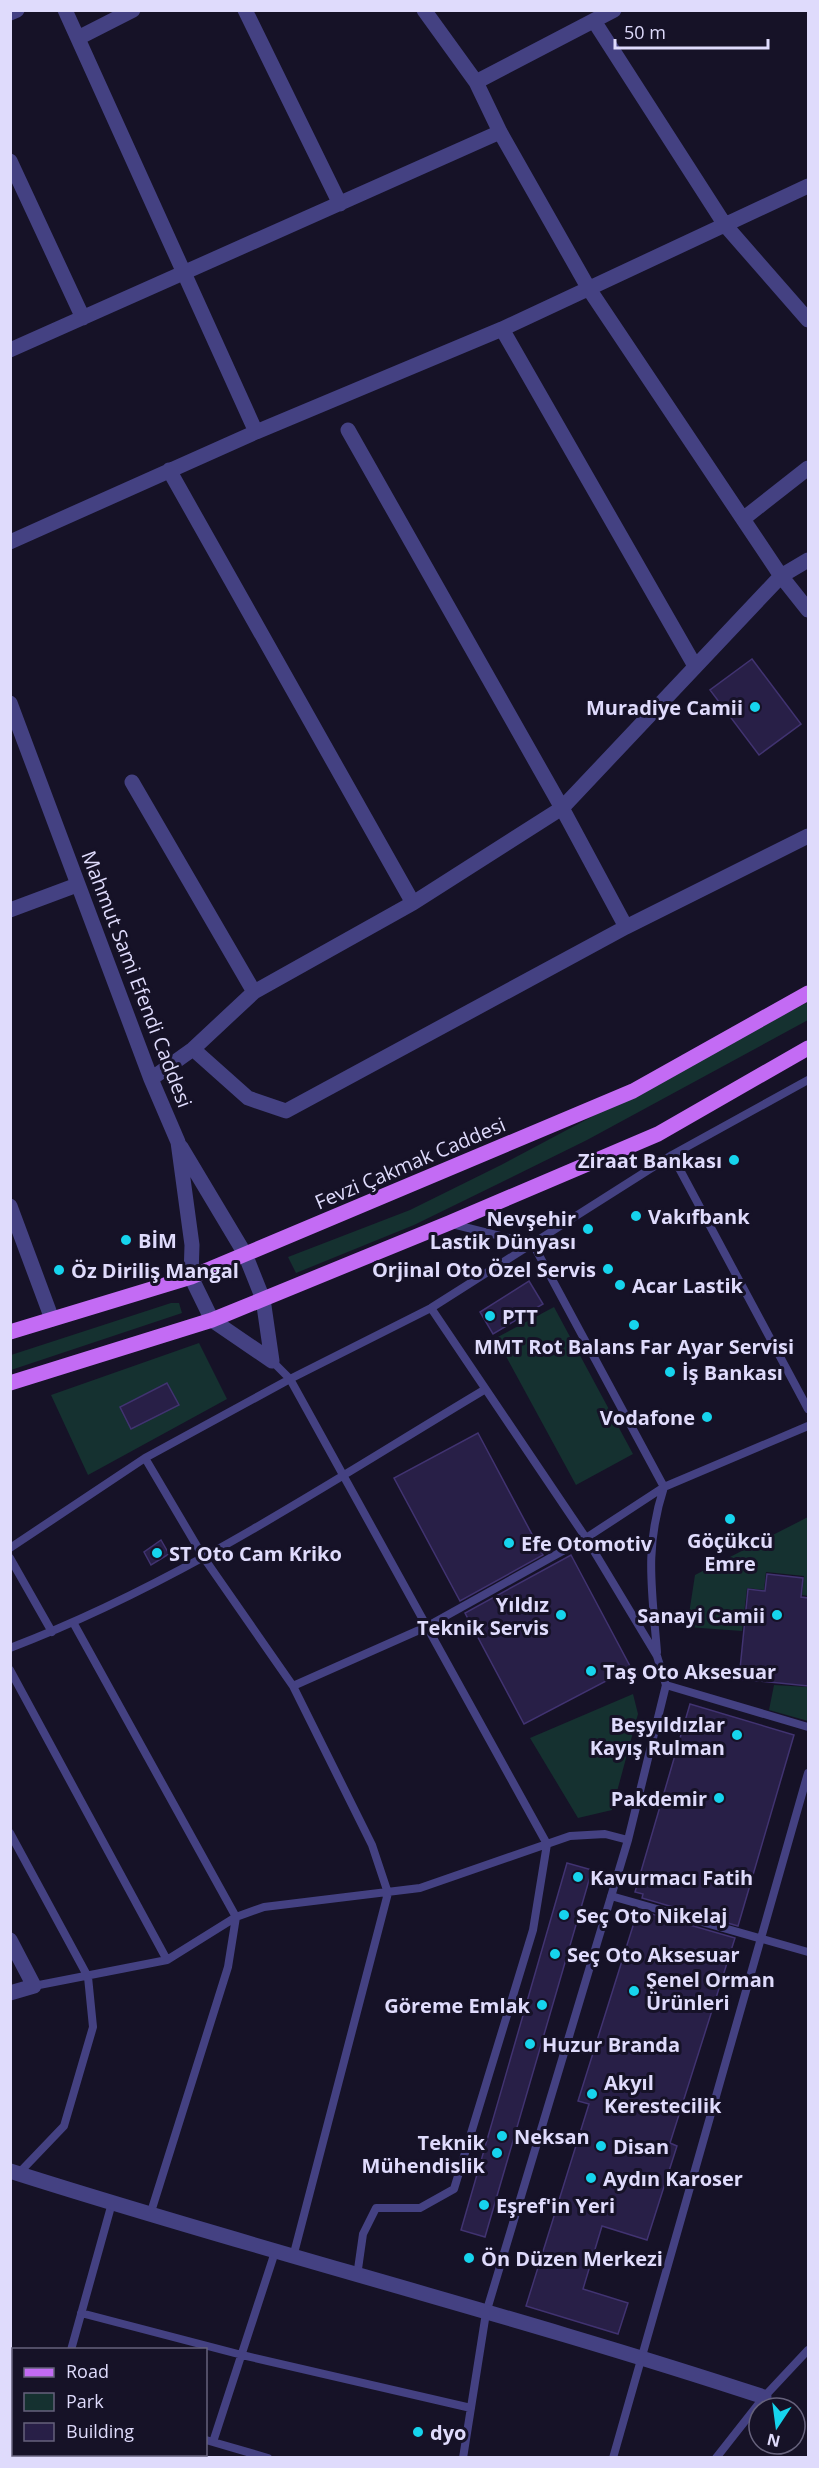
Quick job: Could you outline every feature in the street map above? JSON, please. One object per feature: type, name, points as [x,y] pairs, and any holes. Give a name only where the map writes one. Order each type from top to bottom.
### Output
[{"type":"main road","name":"Fevzi Çakmak Caddesi","points":[[10,1332],[191,1277],[633,1091],[808,993]]},
{"type":"main road","points":[[10,1383],[212,1320],[449,1223],[657,1134],[808,1048]]},
{"type":"street","points":[[10,13],[17,10]]},
{"type":"street","points":[[65,10],[256,432]]},
{"type":"street","points":[[78,38],[133,10]]},
{"type":"street","points":[[245,10],[340,204]]},
{"type":"street","points":[[424,10],[476,82],[500,132],[589,288],[781,576],[808,610]]},
{"type":"street","points":[[476,82],[614,10]]},
{"type":"street","points":[[594,21],[725,225],[808,320]]},
{"type":"street","points":[[10,350],[500,132]]},
{"type":"street","points":[[10,161],[83,318]]},
{"type":"street","points":[[10,543],[256,432],[502,329],[808,186]]},
{"type":"street","points":[[502,329],[695,666]]},
{"type":"street","points":[[348,430],[562,808],[626,927]]},
{"type":"street","points":[[743,519],[808,468]]},
{"type":"street","points":[[170,471],[414,903]]},
{"type":"street","points":[[151,1079],[193,1049],[254,993],[414,903],[562,808],[781,576],[808,560]]},
{"type":"street","name":"Mahmut Sami Efendi Caddesi","points":[[10,703],[151,1079],[178,1142],[192,1245],[191,1277]]},
{"type":"street","points":[[132,782],[254,993]]},
{"type":"street","points":[[193,1049],[248,1098],[286,1111],[626,927],[808,836]]},
{"type":"street","points":[[10,910],[77,885]]},
{"type":"street","points":[[178,1142],[245,1254],[263,1299],[272,1361]]},
{"type":"street","points":[[10,1206],[52,1319]]},
{"type":"street","points":[[191,1277],[212,1320],[272,1361]]},
{"type":"street","points":[[10,1940],[34,1986],[10,1993]]},
{"type":"street","points":[[15,2172],[275,2252],[642,2356],[761,2396]]},
{"type":"lane","points":[[10,1548],[145,1458],[290,1379],[431,1308],[672,1155],[808,1080]]},
{"type":"lane","points":[[672,1155],[808,1409]]},
{"type":"lane","points":[[449,1223],[533,1244],[664,1487],[654,1518],[649,1559],[657,1656],[666,1685],[628,1840],[486,2313],[463,2457]]},
{"type":"lane","points":[[431,1308],[484,1390],[586,1538],[657,1656]]},
{"type":"lane","points":[[272,1361],[290,1379],[547,1844],[533,1930],[454,2189],[420,2208],[376,2208],[363,2234],[357,2276]]},
{"type":"lane","points":[[10,1648],[74,1624],[204,1558],[484,1390]]},
{"type":"lane","points":[[293,1686],[426,1626],[586,1538],[664,1487],[808,1426]]},
{"type":"lane","points":[[145,1458],[204,1558],[293,1686],[372,1845],[388,1893],[293,2257]]},
{"type":"lane","points":[[10,1558],[52,1632]]},
{"type":"lane","points":[[74,1624],[236,1917],[228,1967],[150,2215]]},
{"type":"lane","points":[[10,1670],[167,1960]]},
{"type":"lane","points":[[666,1685],[808,1727]]},
{"type":"lane","points":[[613,2457],[808,1773]]},
{"type":"lane","points":[[10,1833],[88,1977],[93,2027],[64,2126],[15,2172]]},
{"type":"lane","points":[[34,1986],[167,1960],[236,1917],[264,1906],[420,1888],[570,1836],[605,1834],[628,1840]]},
{"type":"lane","points":[[611,1896],[808,1952]]},
{"type":"lane","points":[[71,2348],[112,2203]]},
{"type":"lane","points":[[268,2457],[209,2441],[242,2355],[275,2252]]},
{"type":"lane","points":[[81,2313],[242,2355],[471,2408]]},
{"type":"lane","points":[[765,2396],[808,2350]]},
{"type":"lane","points":[[716,2457],[747,2418]]},
{"type":"green space","points":[[808,1002],[808,1020],[587,1140],[414,1225],[296,1273],[288,1257],[410,1210],[501,1165]]},
{"type":"green space","points":[[171,1303],[179,1303],[182,1313],[11,1370],[11,1355]]},
{"type":"green space","points":[[554,1307],[633,1454],[576,1485],[496,1338]]},
{"type":"green space","points":[[199,1343],[227,1399],[88,1475],[51,1395]]},
{"type":"green space","points":[[808,1517],[808,1596],[802,1595],[804,1576],[766,1572],[764,1590],[747,1588],[742,1631],[687,1627],[695,1575]]},
{"type":"green space","points":[[774,1685],[808,1687],[808,1721],[769,1710]]},
{"type":"green space","points":[[633,1694],[638,1714],[612,1810],[578,1818],[530,1738]]},
{"type":"building","name":"Muradiye Camii","points":[[752,659],[801,724],[759,755],[710,690]]},
{"type":"building","points":[[529,1281],[543,1304],[493,1334],[480,1312]]},
{"type":"building","points":[[167,1383],[179,1405],[131,1429],[120,1407]]},
{"type":"building","points":[[478,1433],[543,1555],[460,1601],[394,1478]]},
{"type":"building","name":"ST Oto Cam Kriko","points":[[161,1540],[169,1554],[151,1565],[144,1552]]},
{"type":"building","points":[[571,1555],[631,1668],[524,1724],[465,1613]]},
{"type":"building","name":"Sanayi Camii","points":[[767,1574],[803,1578],[801,1597],[808,1598],[808,1686],[739,1679],[748,1589],[765,1591]]},
{"type":"building","points":[[690,1704],[794,1735],[738,1926],[642,1898],[643,1894],[635,1892]]},
{"type":"building","points":[[567,1863],[592,1870],[485,2237],[461,2230]]},
{"type":"building","points":[[638,1910],[735,1938],[670,2143],[677,2146],[647,2240],[602,2226],[583,2289],[628,2303],[618,2334],[526,2306],[589,2104],[578,2101]]},
{"type":"place","name":"Muradiye Camii","points":[[755,707]]},
{"type":"place","name":"Ziraat Bankası","points":[[734,1160]]},
{"type":"place","name":"Vakıfbank","points":[[636,1216]]},
{"type":"place","name":"Nevşehir Lastik Dünyası","points":[[588,1229]]},
{"type":"place","name":"BİM","points":[[126,1240]]},
{"type":"place","name":"Orjinal Oto Özel Servis","points":[[608,1269]]},
{"type":"place","name":"Öz Diriliş Mangal","points":[[59,1270]]},
{"type":"place","name":"Acar Lastik","points":[[620,1285]]},
{"type":"place","name":"PTT","points":[[490,1316]]},
{"type":"place","name":"MMT Rot Balans Far Ayar Servisi","points":[[634,1325]]},
{"type":"place","name":"İş Bankası","points":[[670,1372]]},
{"type":"place","name":"Vodafone","points":[[707,1417]]},
{"type":"place","name":"Göçükcü Emre","points":[[730,1519]]},
{"type":"place","name":"Efe Otomotiv","points":[[509,1543]]},
{"type":"place","name":"ST Oto Cam Kriko","points":[[157,1553]]},
{"type":"place","name":"Yıldız Teknik Servis","points":[[561,1615]]},
{"type":"place","name":"Sanayi Camii","points":[[777,1615]]},
{"type":"place","name":"Taş Oto Aksesuar","points":[[591,1671]]},
{"type":"place","name":"Beşyıldızlar Kayış Rulman","points":[[737,1735]]},
{"type":"place","name":"Pakdemir","points":[[719,1798]]},
{"type":"place","name":"Kavurmacı Fatih","points":[[578,1877]]},
{"type":"place","name":"Seç Oto Nikelaj","points":[[564,1915]]},
{"type":"place","name":"Seç Oto Aksesuar","points":[[555,1954]]},
{"type":"place","name":"Şenel Orman Ürünleri","points":[[634,1991]]},
{"type":"place","name":"Göreme Emlak","points":[[542,2005]]},
{"type":"place","name":"Huzur Branda","points":[[530,2044]]},
{"type":"place","name":"Akyıl Kerestecilik","points":[[592,2094]]},
{"type":"place","name":"Neksan","points":[[502,2136]]},
{"type":"place","name":"Disan","points":[[601,2146]]},
{"type":"place","name":"Teknik Mühendislik","points":[[497,2153]]},
{"type":"place","name":"Aydın Karoser","points":[[591,2178]]},
{"type":"place","name":"Eşref'in Yeri","points":[[484,2205]]},
{"type":"place","name":"Ön Düzen Merkezi","points":[[469,2258]]},
{"type":"place","name":"dyo","points":[[418,2432]]}]
